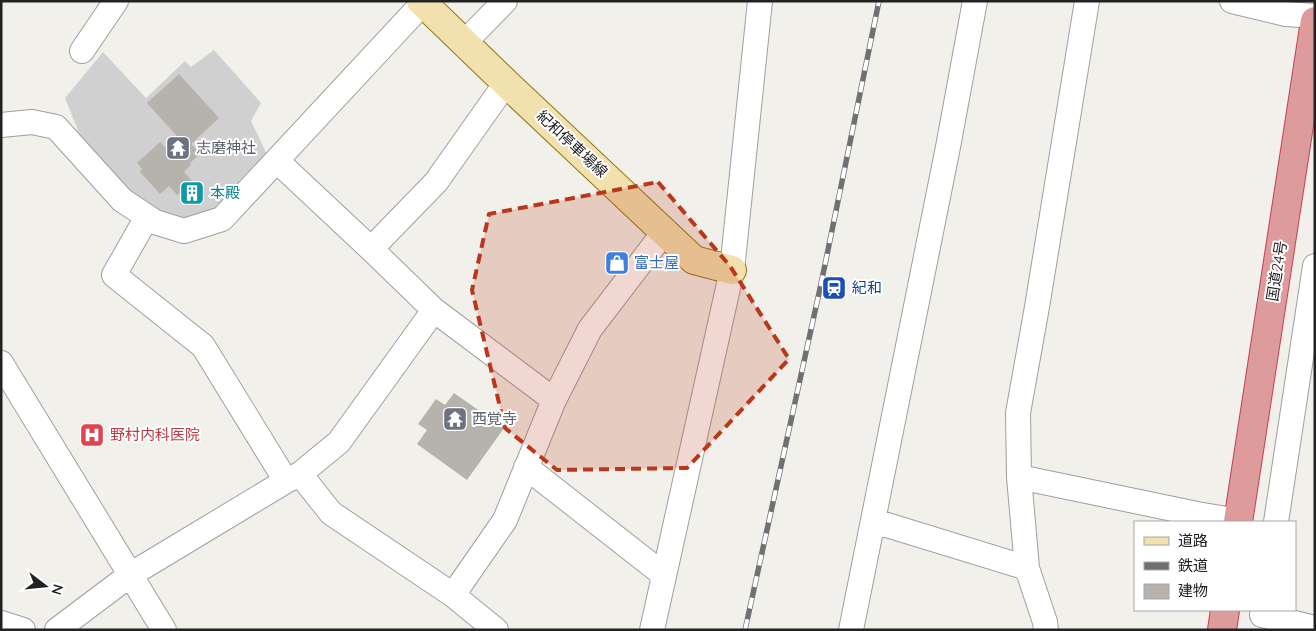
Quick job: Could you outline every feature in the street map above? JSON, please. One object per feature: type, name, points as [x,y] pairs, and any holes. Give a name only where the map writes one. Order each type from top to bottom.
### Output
[{"type":"highway","name":"国道24号","points":[[1239,521],[1315,21]]},
{"type":"highway","points":[[1222,630],[1225,611]]},
{"type":"main road","name":"紀和停車場線","points":[[422,2],[694,260],[732,270]]},
{"type":"street","points":[[82,52],[116,1]]},
{"type":"street","points":[[464,43],[505,1]]},
{"type":"street","points":[[652,630],[732,270],[760,1]]},
{"type":"street","points":[[851,630],[948,147],[975,1]]},
{"type":"street","points":[[1046,630],[1027,568],[1020,476],[1018,413],[1087,1]]},
{"type":"street","points":[[1232,1],[1286,14],[1315,16]]},
{"type":"street","points":[[1,125],[32,122],[56,127],[122,200],[155,222],[184,231],[222,219],[422,2]]},
{"type":"street","points":[[371,248],[436,182],[506,83]]},
{"type":"street","points":[[277,161],[371,248],[434,310],[554,400]]},
{"type":"street","points":[[147,217],[114,275],[204,346],[293,477],[331,513],[453,595],[496,630]]},
{"type":"street","points":[[453,595],[505,520],[554,400],[590,328],[665,231]]},
{"type":"street","points":[[1276,521],[1312,300],[1315,266]]},
{"type":"street","points":[[57,630],[130,575],[293,477],[339,442],[434,310]]},
{"type":"street","points":[[1,363],[164,630]]},
{"type":"street","points":[[526,467],[664,575]]},
{"type":"street","points":[[1020,476],[1234,521]]},
{"type":"street","points":[[874,521],[1027,568]]},
{"type":"street","points":[[1261,618],[1315,628]]},
{"type":"street","points":[[1,624],[22,630]]},
{"type":"highlighted area","points":[[658,182],[730,266],[789,359],[687,468],[557,470],[505,428],[472,290],[489,214]]},
{"type":"shaded area","name":"志磨神社","points":[[214,50],[261,103],[251,121],[271,163],[203,222],[148,214],[79,133],[65,98],[103,52],[146,98],[185,61],[191,67]]},
{"type":"building","points":[[179,74],[219,118],[191,144],[200,154],[184,172],[192,181],[191,183],[202,194],[192,203],[181,192],[177,195],[169,186],[160,194],[140,172],[142,169],[137,163],[160,142],[165,147],[171,142],[178,150],[184,144],[147,103]]},
{"type":"building","points":[[454,393],[504,428],[467,480],[417,444],[427,430],[418,424],[436,399],[445,405]]},
{"type":"railway","points":[[745,630],[821,284],[879,1]]},
{"type":"place","name":"志磨神社","points":[[178,148]]},
{"type":"place","name":"本殿","points":[[192,193]]},
{"type":"place","name":"富士屋","points":[[617,263]]},
{"type":"place","name":"紀和","points":[[834,288]]},
{"type":"place","name":"西覚寺","points":[[455,419]]},
{"type":"place","name":"野村内科医院","points":[[92,435]]}]
